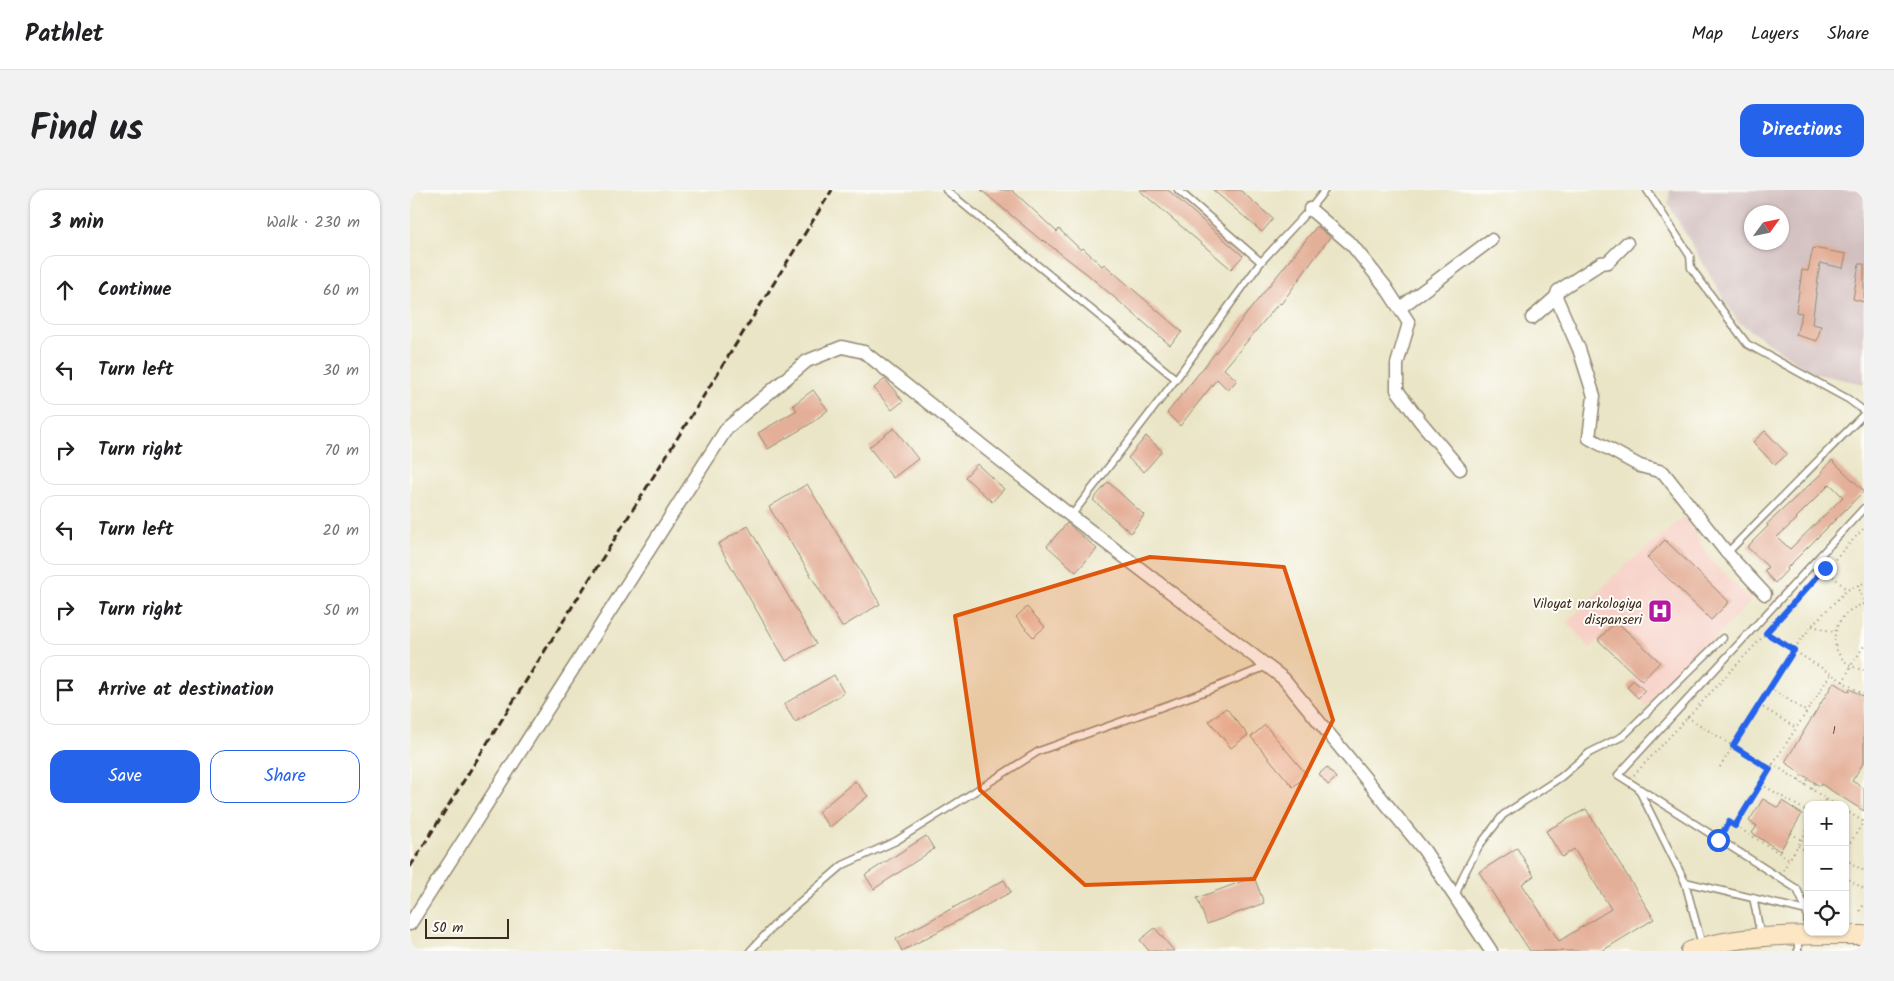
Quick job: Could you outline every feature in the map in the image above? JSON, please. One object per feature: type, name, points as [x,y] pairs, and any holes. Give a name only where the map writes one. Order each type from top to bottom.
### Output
[{"type":"main road","points":[[1696,949],[1761,938],[1801,941],[1864,934]]},
{"type":"street","points":[[1310,209],[1352,245],[1386,286],[1409,323],[1398,364],[1397,390],[1460,469]]},
{"type":"street","points":[[1400,308],[1491,240]]},
{"type":"street","points":[[1532,318],[1556,298],[1558,291],[1601,262],[1608,262],[1627,243]]},
{"type":"street","points":[[1556,298],[1579,349],[1594,396],[1589,438],[1640,466],[1663,472],[1727,553],[1765,594]]},
{"type":"street","points":[[410,924],[727,428],[807,361],[842,347],[864,352],[1071,516],[1284,679],[1418,843],[1491,951]]},
{"type":"lane","points":[[946,190],[1176,379]]},
{"type":"lane","points":[[1178,190],[1261,262]]},
{"type":"lane","points":[[1071,516],[1176,379],[1261,262],[1325,190]]},
{"type":"lane","points":[[1647,190],[1690,256],[1691,268],[1747,344],[1848,399],[1864,413],[1727,553]]},
{"type":"lane","points":[[1804,905],[1796,889],[1618,775],[1864,508]]},
{"type":"lane","points":[[1455,897],[1463,876],[1479,846],[1503,815],[1561,777],[1589,753],[1623,736],[1723,638]]},
{"type":"lane","points":[[750,951],[779,920],[843,865],[896,841],[1039,751],[1210,690],[1268,666]]},
{"type":"lane","points":[[1638,789],[1685,882],[1696,949]]},
{"type":"lane","points":[[1685,882],[1804,910]]},
{"type":"lane","points":[[1753,898],[1761,938]]},
{"type":"lane","points":[[1801,941],[1804,926]]},
{"type":"path","points":[[1628,782],[1864,528]]},
{"type":"path","points":[[1825,568],[1847,590]]},
{"type":"path","points":[[1720,767],[1794,650],[1812,626],[1847,590],[1864,583]]},
{"type":"path","points":[[1858,585],[1864,604],[1848,610],[1838,624],[1835,632],[1836,648],[1851,666],[1864,670]]},
{"type":"path","points":[[1812,626],[1835,632]]},
{"type":"path","points":[[1766,633],[1862,694]]},
{"type":"path","points":[[1843,682],[1864,646]]},
{"type":"path","points":[[1735,826],[1831,674]]},
{"type":"path","points":[[1770,688],[1807,712]]},
{"type":"path","points":[[1759,705],[1796,728]]},
{"type":"path","points":[[1687,717],[1770,769]]},
{"type":"path","points":[[1773,764],[1830,801]]},
{"type":"path","points":[[1799,781],[1802,775]]},
{"type":"path","points":[[1805,785],[1808,779]]},
{"type":"path","points":[[1812,789],[1815,783]]},
{"type":"path","points":[[1761,784],[1804,810]]},
{"type":"path","points":[[1848,846],[1864,822],[1849,813]]},
{"type":"path","points":[[1718,840],[1729,822],[1789,859]]},
{"type":"path","points":[[1791,833],[1801,840]]},
{"type":"path","points":[[1779,878],[1804,837]]},
{"type":"path","points":[[1798,846],[1804,850]]},
{"type":"path","points":[[1849,862],[1864,871]]},
{"type":"path","points":[[1849,880],[1864,889]]},
{"type":"path","points":[[1860,910],[1864,904]]},
{"type":"highlighted area","points":[[1150,557],[1284,567],[1333,720],[1254,879],[1085,885],[980,790],[955,616]]},
{"type":"shaded area","points":[[1670,190],[1864,190],[1864,384],[1812,373],[1737,321],[1668,204]]},
{"type":"shaded area","name":"Viloyat narkologiya dispanseri","points":[[1685,516],[1711,561],[1752,600],[1647,708],[1627,687],[1636,676],[1598,640],[1590,649],[1567,622],[1627,564]]},
{"type":"building","points":[[981,190],[1012,190],[1057,232],[1059,229],[1081,250],[1083,248],[1102,266],[1104,264],[1182,332],[1170,345],[1087,274],[1042,241]]},
{"type":"building","points":[[1139,190],[1168,190],[1243,256],[1231,269]]},
{"type":"building","points":[[1213,190],[1240,190],[1273,219],[1262,232]]},
{"type":"building","points":[[1317,226],[1330,237],[1281,304],[1279,303],[1224,369],[1237,380],[1228,390],[1217,379],[1180,426],[1167,413]]},
{"type":"building","points":[[1813,248],[1846,254],[1843,268],[1820,263],[1812,324],[1821,326],[1817,341],[1796,335],[1802,313],[1796,312],[1802,270],[1808,271]]},
{"type":"building","points":[[1859,264],[1864,264],[1864,302],[1853,299]]},
{"type":"building","points":[[885,379],[903,401],[892,410],[874,388]]},
{"type":"building","points":[[813,390],[828,410],[810,424],[768,449],[758,433],[797,410],[793,405]]},
{"type":"building","points":[[894,428],[918,459],[893,478],[869,447]]},
{"type":"building","points":[[1765,431],[1787,454],[1775,465],[1753,442]]},
{"type":"building","points":[[1146,436],[1162,451],[1144,472],[1128,458]]},
{"type":"building","points":[[1832,460],[1864,491],[1787,568],[1775,583],[1764,571],[1768,567],[1747,547],[1768,526],[1767,524]],"holes":[[[1830,484],[1843,497],[1790,549],[1777,537]]]},
{"type":"building","points":[[977,464],[1004,489],[992,502],[965,477]]},
{"type":"building","points":[[1108,482],[1144,515],[1131,533],[1093,500]]},
{"type":"building","points":[[807,484],[880,604],[842,627],[769,507]]},
{"type":"building","points":[[1067,523],[1097,549],[1076,572],[1047,546]]},
{"type":"building","points":[[748,526],[816,644],[786,661],[718,544]]},
{"type":"building","points":[[1665,540],[1729,602],[1711,620],[1647,558]]},
{"type":"building","points":[[1027,607],[1045,627],[1033,637],[1016,617]]},
{"type":"building","points":[[1616,621],[1660,662],[1642,681],[1598,640]]},
{"type":"building","points":[[834,675],[844,693],[795,722],[784,704]]},
{"type":"building","points":[[1633,680],[1645,691],[1638,698],[1627,687]]},
{"type":"building","points":[[1834,682],[1849,692],[1850,689],[1864,697],[1864,762],[1852,781],[1864,788],[1864,811],[1821,784],[1820,786],[1815,783],[1785,762]]},
{"type":"building","points":[[1226,708],[1248,735],[1231,748],[1209,721]]},
{"type":"building","points":[[1265,725],[1307,775],[1293,787],[1251,737]]},
{"type":"building","points":[[1327,767],[1336,778],[1328,785],[1319,774]]},
{"type":"building","points":[[855,781],[868,796],[830,827],[818,812]]},
{"type":"building","points":[[1763,799],[1778,808],[1782,801],[1802,814],[1780,851],[1752,833],[1757,826],[1749,821]]},
{"type":"building","points":[[1586,809],[1654,919],[1602,951],[1530,951],[1479,872],[1517,848],[1534,876],[1522,884],[1559,941],[1611,909],[1574,849],[1562,857],[1546,831]]},
{"type":"building","points":[[926,836],[934,849],[874,889],[865,875]]},
{"type":"building","points":[[1254,877],[1264,903],[1207,924],[1197,898]]},
{"type":"building","points":[[1004,880],[1011,892],[902,951],[896,939]]},
{"type":"building","points":[[1155,928],[1174,951],[1149,951],[1140,940]]},
{"type":"railway","points":[[410,867],[832,190]]},
{"type":"place","name":"Viloyat narkologiya dispanseri","points":[[1660,611]]},
{"type":"route","points":[[1718,840],[1729,822],[1735,826],[1770,769],[1733,746],[1794,650],[1766,633],[1825,568]]}]
